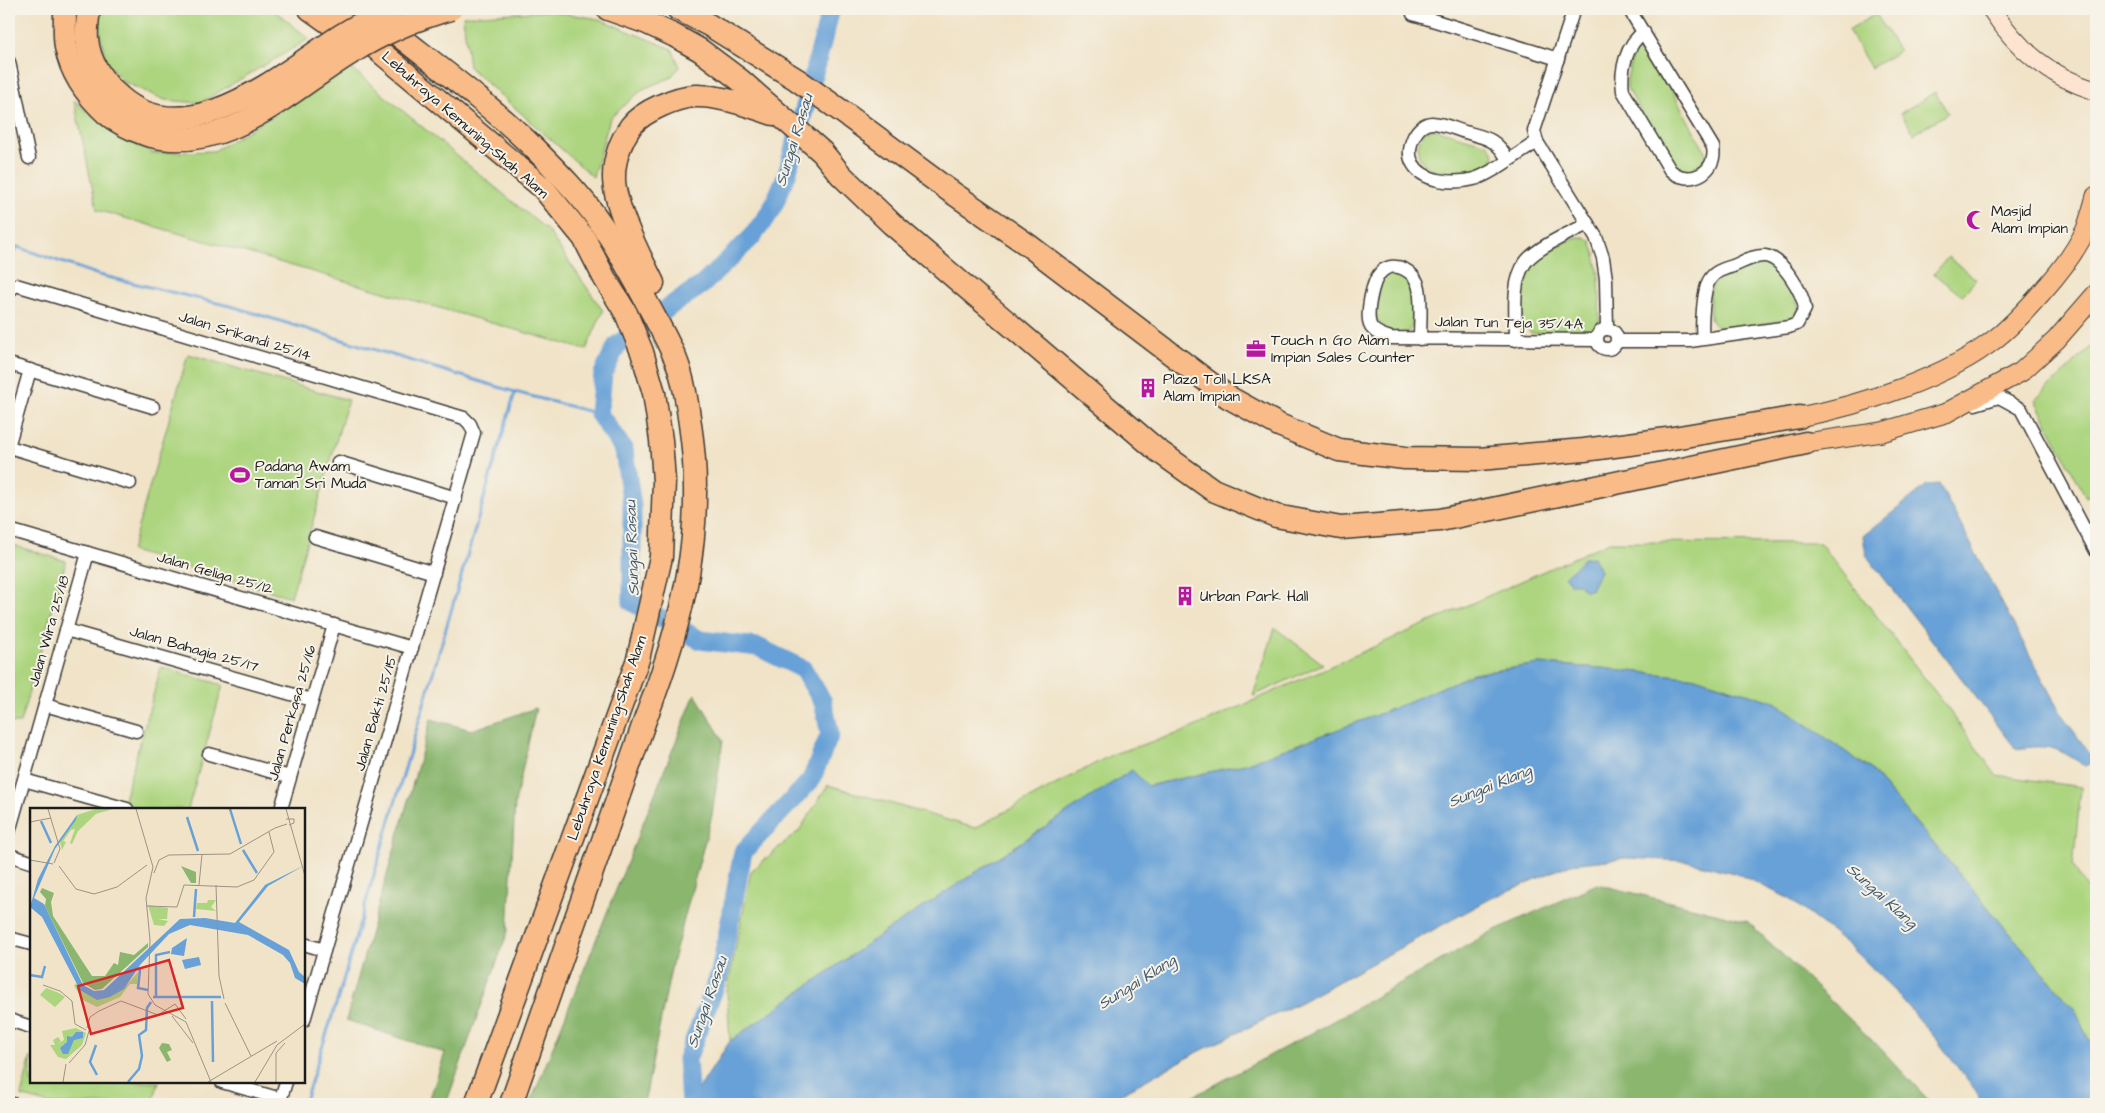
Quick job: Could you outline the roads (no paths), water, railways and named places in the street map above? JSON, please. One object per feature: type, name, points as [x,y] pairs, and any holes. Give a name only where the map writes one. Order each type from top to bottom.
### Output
[{"type":"highway","points":[[65,9],[66,46],[75,74],[94,102],[114,120],[139,132],[162,139],[187,140],[214,135],[243,124],[351,52],[390,31],[451,9]]},
{"type":"highway","points":[[89,9],[87,39],[95,67],[110,89],[129,105],[153,116],[183,118],[216,111],[239,101],[340,36],[390,9]]},
{"type":"highway","points":[[310,9],[453,114]]},
{"type":"highway","name":"Lebuhraya Kemuning-Shah Alam","points":[[329,9],[543,188],[584,238],[605,279],[626,313],[642,352],[654,393],[661,440],[664,481],[661,557],[638,659],[476,1104]]},
{"type":"highway","name":"Lebuhraya Kemuning-Shah Alam","points":[[365,9],[531,145],[566,181],[632,257],[659,296],[687,404],[694,451],[694,524],[687,588],[665,668],[644,720],[511,1104]]},
{"type":"highway","points":[[608,9],[645,22],[700,50],[740,80],[822,152],[841,175],[892,224],[1158,450],[1213,490],[1276,516],[1341,528],[1440,520],[1806,443]]},
{"type":"highway","points":[[678,9],[709,25],[796,79],[947,189],[1028,245],[1228,398],[1279,425],[1339,450],[1405,458],[1480,459],[1621,445],[1799,417]]},
{"type":"highway","points":[[706,9],[733,26],[796,79]]},
{"type":"highway","points":[[632,257],[616,193],[614,176],[618,150],[631,126],[652,110],[677,100],[696,96],[750,106],[781,117]]},
{"type":"main road","points":[[1799,417],[1830,411],[1930,376],[1959,363],[1994,340],[2024,313],[2059,273],[2085,230],[2096,196]]},
{"type":"main road","points":[[1806,443],[1882,432],[1946,413],[2021,372],[2056,340],[2096,294]]},
{"type":"street","points":[[1574,9],[1534,131],[1537,142],[1596,237],[1603,258],[1606,279],[1607,329]]},
{"type":"street","points":[[1629,9],[1644,32],[1713,147],[1715,156],[1712,165],[1705,172],[1684,177],[1670,170],[1622,91],[1621,80],[1624,65],[1638,36],[1644,32]]},
{"type":"street","points":[[1991,9],[2005,30],[2036,61],[2061,78],[2096,91]]},
{"type":"street","points":[[1413,14],[1558,59]]},
{"type":"street","points":[[9,62],[29,158]]},
{"type":"street","points":[[1508,160],[1492,140],[1431,123],[1420,127],[1410,148],[1411,162],[1421,172],[1431,178],[1446,182],[1462,182],[1477,179],[1508,160],[1537,142]]},
{"type":"street","points":[[1516,340],[1516,293],[1525,262],[1557,239],[1588,224]]},
{"type":"street","points":[[1618,341],[1690,341],[1703,339],[1797,324],[1805,309],[1804,303],[1791,278],[1776,261],[1767,256],[1756,256],[1715,273],[1708,280],[1702,330],[1703,339]]},
{"type":"street","name":"Jalan Tun Teja 35/4A","points":[[1420,339],[1419,287],[1414,275],[1402,268],[1389,267],[1382,271],[1376,279],[1368,315],[1371,327],[1379,334],[1391,338],[1420,339],[1597,340]]},
{"type":"street","name":"Jalan Srikandi 25/14","points":[[13,288],[464,418]]},
{"type":"street","points":[[1607,329],[1615,333],[1618,341],[1614,348],[1606,350],[1599,346],[1597,340],[1601,331],[1607,329]]},
{"type":"street","points":[[9,364],[153,407]]},
{"type":"street","points":[[9,443],[30,370]]},
{"type":"street","points":[[1946,413],[2000,397],[2021,409],[2091,530],[2096,551]]},
{"type":"street","name":"Jalan Bakti 25/15","points":[[305,1016],[474,433],[470,424],[464,418]]},
{"type":"street","points":[[9,447],[130,483]]},
{"type":"street","points":[[338,462],[456,498]]},
{"type":"street","name":"Jalan Geliga 25/12","points":[[9,530],[412,648]]},
{"type":"street","points":[[315,537],[434,573]]},
{"type":"street","name":"Jalan Wira 25/18","points":[[9,832],[88,553]]},
{"type":"street","name":"Jalan Perkasa 25/16","points":[[281,808],[334,625]]},
{"type":"street","name":"Jalan Bahagia 25/17","points":[[66,630],[312,700]]},
{"type":"street","points":[[45,706],[136,731]]},
{"type":"street","points":[[209,754],[290,777]]},
{"type":"street","points":[[24,780],[123,808]]},
{"type":"street","points":[[9,855],[30,862]]},
{"type":"street","points":[[9,938],[30,944]]},
{"type":"street","points":[[305,944],[324,950]]},
{"type":"street","points":[[9,1020],[30,1027]]},
{"type":"street","points":[[225,1083],[280,1102],[286,1083]]},
{"type":"street","points":[[9,1103],[13,1104]]},
{"type":"water","points":[[1939,484],[2060,712],[2095,761],[2085,766],[2059,751],[2045,747],[2016,749],[1866,555],[1863,536],[1927,485]]},
{"type":"water","points":[[1593,557],[1600,571],[1591,590],[1584,590],[1579,584],[1571,584],[1565,576],[1583,558]]},
{"type":"water","name":"Sungai Klang","points":[[1539,664],[1698,678],[1775,702],[1870,769],[2076,1011],[2096,1057],[2096,1104],[1982,1104],[1976,1092],[1937,1040],[1895,991],[1846,943],[1788,898],[1738,874],[1687,861],[1626,858],[1571,864],[1490,899],[1299,1003],[1196,1053],[1102,1104],[689,1104],[730,1041],[880,935],[1132,770],[1148,786],[1245,764],[1382,713],[1473,674]]},
{"type":"waterway","name":"Sungai Rasau","points":[[692,1104],[690,1103],[687,1059],[720,973],[743,852],[811,780],[830,734],[823,702],[803,669],[758,647],[700,640],[632,602],[632,506],[624,450],[599,414],[603,374],[617,345],[702,285],[751,238],[771,211],[787,174],[831,9]]},
{"type":"waterway","points":[[9,244],[99,275],[234,307],[515,392],[599,414]]},
{"type":"waterway","points":[[9,262],[17,247]]},
{"type":"waterway","points":[[304,1104],[338,998],[515,392]]},
{"type":"place","name":"Masjid Alam Impian","points":[[1976,220]]},
{"type":"place","name":"Touch n Go Alam Impian Sales Counter","points":[[1256,349]]},
{"type":"place","name":"Plaza Toll LKSA Alam Impian","points":[[1148,388]]},
{"type":"place","name":"Padang Awam Taman Sri Muda","points":[[240,475]]},
{"type":"place","name":"Urban Park Hall","points":[[1185,596]]}]
